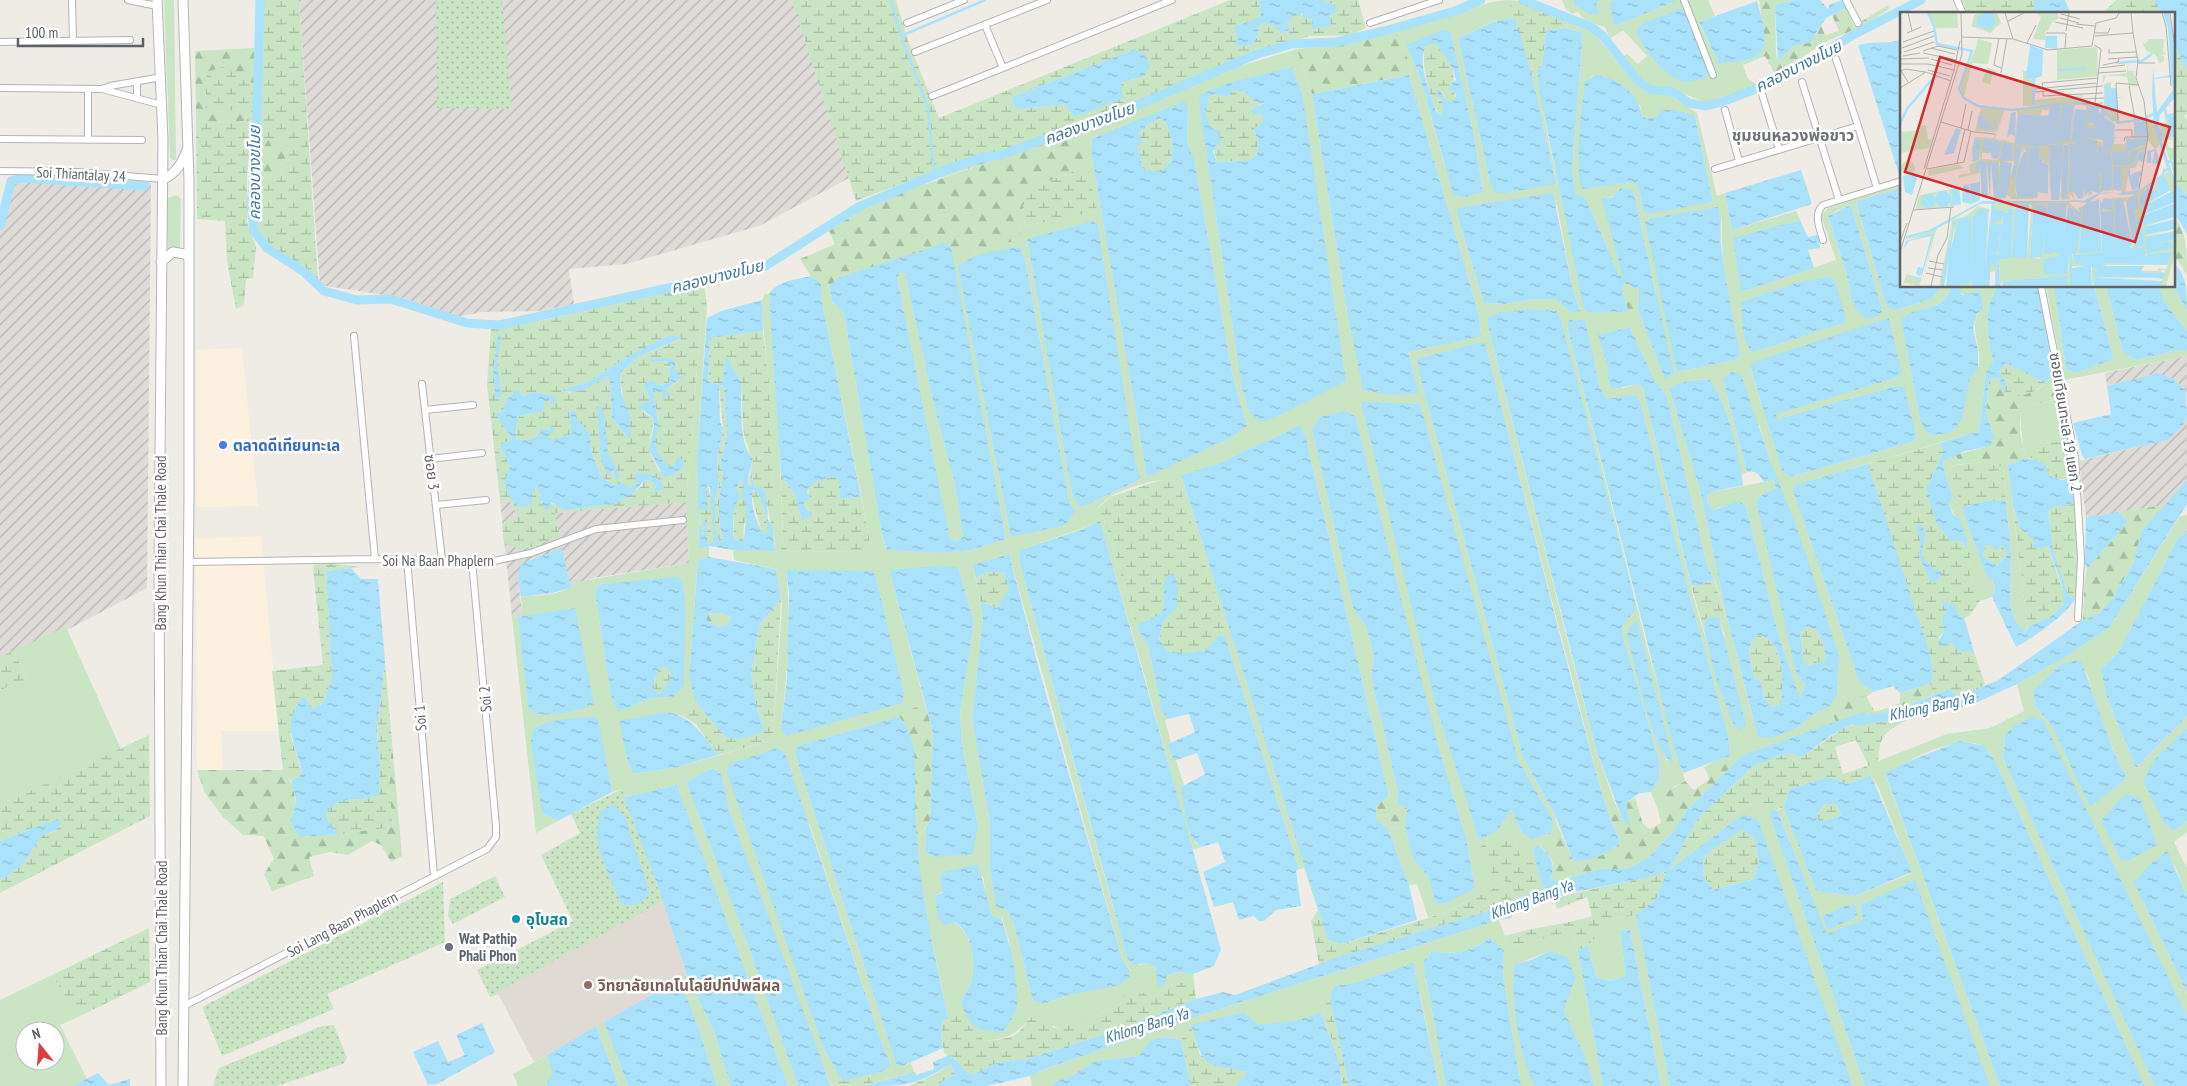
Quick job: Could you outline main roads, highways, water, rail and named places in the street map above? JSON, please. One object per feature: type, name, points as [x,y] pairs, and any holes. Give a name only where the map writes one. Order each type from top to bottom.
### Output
[{"type":"main road","name":"Bang Khun Thian Chai Thale Road","points":[[182,0],[188,148],[189,258],[183,1086]]},
{"type":"main road","name":"Bang Khun Thian Chai Thale Road","points":[[157,3],[162,77],[161,1086]]},
{"type":"main road","points":[[162,179],[171,176],[182,162],[188,148]]},
{"type":"main road","points":[[161,262],[173,252],[185,254],[189,258]]},
{"type":"water","points":[[1320,0],[1334,4],[1338,10],[1330,16],[1331,26],[1312,29],[1312,19],[1304,17],[1302,13],[1298,16],[1291,14],[1292,19],[1287,21],[1289,30],[1281,33],[1275,26],[1262,23],[1253,44],[1241,47],[1235,44],[1238,38],[1234,27],[1261,17],[1259,1]]},
{"type":"water","points":[[1573,0],[1600,0],[1596,4],[1599,14],[1591,15],[1575,5]]},
{"type":"water","points":[[1616,0],[1678,0],[1618,25],[1613,23],[1610,2]]},
{"type":"water","points":[[1794,0],[1820,0],[1828,9],[1830,4],[1843,0],[1846,8],[1826,18],[1810,43],[1795,45],[1778,60],[1775,5]]},
{"type":"water","points":[[2034,0],[2065,0],[2070,12],[2034,12]]},
{"type":"water","points":[[2155,0],[2187,0],[2187,71],[2174,43],[2174,12],[2160,12]]},
{"type":"water","points":[[1757,1],[1764,32],[1763,47],[1760,53],[1746,60],[1719,64],[1699,22]]},
{"type":"water","points":[[1679,9],[1686,14],[1709,71],[1705,78],[1685,82],[1670,75],[1649,53],[1636,29],[1644,23]]},
{"type":"water","points":[[1515,18],[1532,75],[1556,184],[1505,193],[1495,192],[1490,182],[1458,38],[1493,22]]},
{"type":"water","points":[[1565,28],[1583,33],[1572,171],[1576,194],[1584,197],[1588,203],[1619,275],[1623,277],[1602,199],[1613,197],[1621,188],[1633,190],[1674,373],[1665,379],[1638,310],[1639,288],[1633,288],[1627,281],[1622,288],[1628,311],[1591,313],[1584,309],[1540,95],[1537,70],[1542,66],[1546,31]]},
{"type":"water","points":[[1445,29],[1451,33],[1474,135],[1483,192],[1465,197],[1453,194],[1420,77],[1406,45]],"holes":[[[1436,43],[1453,69],[1456,80],[1448,87],[1456,94],[1455,100],[1447,102],[1439,89],[1436,97],[1442,99],[1443,109],[1441,116],[1436,111],[1423,70],[1423,53],[1426,46]]]},
{"type":"water","points":[[1900,40],[1900,178],[1858,45]]},
{"type":"water","points":[[1135,49],[1144,54],[1150,64],[1145,75],[1121,83],[1123,98],[1075,117],[1065,104],[1023,109],[1015,107],[1012,97]]},
{"type":"water","points":[[1292,67],[1302,93],[1346,381],[1276,417],[1261,422],[1249,412],[1242,388],[1200,111],[1199,95],[1229,83]],"holes":[[[1235,90],[1246,92],[1253,101],[1265,103],[1251,109],[1253,115],[1261,113],[1265,119],[1254,129],[1258,141],[1257,155],[1244,161],[1217,162],[1213,151],[1221,142],[1218,130],[1211,128],[1206,114],[1208,98],[1215,94],[1227,96]]]},
{"type":"water","points":[[1409,75],[1479,315],[1481,336],[1408,352],[1419,393],[1391,395],[1363,390],[1347,311],[1312,94]]},
{"type":"water","points":[[1596,75],[1619,83],[1631,93],[1642,115],[1647,119],[1658,116],[1662,110],[1675,110],[1695,116],[1713,202],[1647,214],[1643,210],[1638,185],[1631,182],[1583,189],[1578,170],[1582,104],[1585,81]]},
{"type":"water","points":[[1184,101],[1188,106],[1187,142],[1194,159],[1233,377],[1247,426],[1230,438],[1147,477],[1091,151],[1092,139]],"holes":[[[1162,118],[1173,149],[1170,161],[1167,166],[1157,171],[1144,171],[1137,147],[1142,142],[1139,133],[1150,123]]]},
{"type":"water","points":[[1801,170],[1812,204],[1732,230],[1725,193]]},
{"type":"water","points":[[2174,180],[2187,195],[2187,234],[2178,219],[2174,217]]},
{"type":"water","points":[[1900,188],[1900,288],[1939,288],[1933,298],[1894,311],[1886,304],[1856,202]]},
{"type":"water","points":[[1553,193],[1573,290],[1580,311],[1573,314],[1555,299],[1535,299],[1504,304],[1484,303],[1457,215],[1457,208]]},
{"type":"water","points":[[1851,205],[1883,312],[1876,317],[1866,319],[1851,300],[1847,275],[1828,216]]},
{"type":"water","points":[[1718,207],[1725,273],[1741,355],[1735,360],[1677,372],[1645,222],[1652,218]]},
{"type":"water","points":[[1800,220],[1808,237],[1818,235],[1820,248],[1808,250],[1814,268],[1741,292],[1733,238]]},
{"type":"water","points":[[1093,221],[1098,226],[1135,460],[1141,479],[1081,508],[1074,499],[1069,479],[1027,239]]},
{"type":"water","points":[[945,243],[951,247],[1006,539],[971,550],[941,553],[887,550],[882,534],[844,314],[832,301],[829,287],[838,278]],"holes":[[[901,272],[905,273],[935,410],[954,479],[963,537],[955,542],[950,538],[897,277]]]},
{"type":"water","points":[[1020,247],[1025,259],[1069,500],[1075,512],[1065,525],[1011,537],[958,268],[963,263],[978,256]]},
{"type":"water","points":[[2174,264],[2182,273],[2184,279],[2187,311],[2174,288]]},
{"type":"water","points":[[811,276],[821,283],[821,296],[861,497],[840,499],[838,480],[834,477],[818,481],[811,486],[807,493],[811,498],[803,504],[812,516],[802,520],[795,494],[781,475],[769,294],[782,283]]},
{"type":"water","points":[[1829,277],[1835,280],[1846,319],[1843,323],[1753,352],[1749,348],[1744,336],[1741,302],[1803,281]]},
{"type":"water","points":[[1951,288],[1963,288],[1959,291],[1962,295],[1981,291],[1983,308],[1977,314],[1973,328],[1978,350],[1978,369],[1970,379],[1962,419],[1952,432],[1933,436],[1925,430],[1920,419],[1901,320],[1914,312],[1935,306],[1947,296]]},
{"type":"water","points":[[1997,288],[2038,288],[2055,373],[2045,383],[2006,363],[1999,372],[2006,383],[2004,395],[1999,378],[1989,380],[1986,414],[1994,437],[1990,446],[1965,451],[1943,461],[1953,498],[1949,504],[1953,515],[1960,519],[1968,542],[1967,549],[1962,541],[1950,541],[1936,522],[1926,490],[1943,453],[1940,443],[1979,431],[1986,372],[1993,361],[1988,333],[1988,313]]},
{"type":"water","points":[[2054,288],[2095,288],[2114,359],[2075,373],[2066,369]]},
{"type":"water","points":[[2107,288],[2160,288],[2164,301],[2187,331],[2187,351],[2177,350],[2136,360],[2123,352]]},
{"type":"water","points":[[762,300],[763,331],[710,338],[708,381],[712,384],[722,383],[726,358],[729,358],[741,386],[743,434],[748,452],[753,458],[748,486],[752,486],[753,465],[754,487],[763,487],[767,500],[768,520],[772,526],[775,551],[733,550],[709,546],[699,549],[697,457],[707,318],[721,311]],"holes":[[[721,385],[724,388],[727,435],[720,464],[723,474],[719,500],[719,523],[723,539],[719,541],[715,527],[715,500],[719,485],[717,459],[723,428],[720,422],[719,387]],[[740,480],[743,482],[742,496],[746,504],[743,541],[735,541],[733,531],[734,511],[740,498],[737,488]],[[706,487],[710,487],[714,541],[709,544],[707,542],[707,517],[702,525],[706,529],[703,535],[701,533],[704,532],[699,525],[700,509],[708,511]],[[753,490],[757,492],[763,506],[767,527],[767,532],[764,534],[754,513]]]},
{"type":"water","points":[[1531,309],[1557,311],[1561,320],[1635,600],[1635,611],[1623,625],[1622,633],[1660,763],[1659,780],[1651,792],[1640,793],[1626,803],[1630,826],[1623,821],[1596,749],[1488,326],[1488,318],[1498,312]]},
{"type":"water","points":[[1889,318],[1902,374],[1895,378],[1776,414],[1778,419],[1895,386],[1904,387],[1917,437],[1912,442],[1789,477],[1782,471],[1750,366],[1756,361]]},
{"type":"water","points":[[1569,320],[1585,320],[1599,385],[1606,399],[1637,395],[1641,405],[1689,593],[1728,734],[1730,756],[1683,773],[1674,748],[1567,326]]},
{"type":"water","points":[[1630,327],[1654,379],[1667,397],[1707,565],[1714,579],[1698,586],[1691,585],[1643,388],[1638,384],[1612,389],[1607,377],[1608,367],[1598,335]]},
{"type":"water","points":[[498,335],[502,335],[497,363],[502,397],[496,399],[493,373]]},
{"type":"water","points":[[671,335],[682,338],[640,356],[620,373],[621,392],[629,414],[631,441],[612,418],[610,382],[607,376],[580,391],[562,390],[588,382],[642,348]]},
{"type":"water","points":[[1477,343],[1485,343],[1604,801],[1620,843],[1604,854],[1592,859],[1573,860],[1554,813],[1523,757],[1420,376],[1417,359]]},
{"type":"water","points":[[668,358],[675,362],[675,372],[682,377],[667,389],[669,395],[663,399],[662,391],[656,393],[653,389],[659,427],[655,438],[659,454],[668,466],[674,466],[679,457],[684,461],[684,465],[680,471],[664,477],[649,450],[654,425],[652,417],[639,407],[642,403],[650,401],[644,383],[652,380],[659,385],[671,382],[670,364],[665,361],[651,362],[650,359]]},
{"type":"water","points":[[1731,372],[1741,374],[1772,465],[1800,536],[1839,656],[1837,695],[1830,706],[1814,714],[1795,729],[1771,738],[1758,737],[1726,614],[1701,494],[1669,388],[1687,381],[1709,379],[1716,389],[1727,415],[1736,445],[1743,485],[1712,492],[1707,496],[1708,504],[1714,510],[1739,501],[1746,506],[1779,637],[1800,699],[1805,685],[1796,672],[1756,501],[1766,492],[1776,488],[1774,480],[1764,482],[1757,473],[1747,472],[1723,380]],"holes":[[[1808,627],[1820,636],[1826,660],[1809,665],[1804,662],[1800,632]],[[1760,635],[1768,639],[1775,646],[1779,655],[1782,676],[1781,705],[1772,707],[1765,699],[1760,680],[1755,679],[1749,648],[1754,639]]]},
{"type":"water","points":[[2158,373],[2174,379],[2185,390],[2187,415],[2183,425],[2168,440],[2085,459],[2082,455],[2073,423],[2111,414],[2107,386]]},
{"type":"water","points":[[519,390],[523,396],[537,392],[556,397],[553,405],[549,400],[543,401],[545,407],[541,412],[519,416],[515,433],[518,439],[532,438],[541,434],[539,430],[549,430],[552,426],[555,430],[548,437],[556,441],[557,438],[572,434],[569,411],[574,410],[578,420],[590,434],[591,450],[601,477],[614,485],[622,483],[630,488],[636,483],[635,473],[653,475],[661,481],[663,490],[652,494],[656,486],[650,480],[644,481],[631,495],[615,504],[565,510],[551,502],[552,507],[546,510],[543,507],[544,501],[540,501],[539,497],[542,495],[539,493],[539,487],[535,487],[535,493],[531,494],[533,501],[526,507],[518,507],[507,493],[505,484],[510,467],[500,445],[512,439],[493,411],[497,413],[503,411],[508,398]]},
{"type":"water","points":[[1361,402],[1420,404],[1518,759],[1552,819],[1552,832],[1532,840],[1522,833],[1511,810],[1497,831],[1479,840],[1437,710]]},
{"type":"water","points":[[600,403],[604,415],[608,453],[620,476],[617,481],[613,469],[608,477],[601,458],[597,407]]},
{"type":"water","points":[[1345,411],[1355,416],[1437,741],[1466,838],[1475,888],[1447,903],[1436,904],[1428,876],[1413,859],[1405,827],[1407,808],[1397,804],[1398,792],[1371,677],[1374,655],[1366,627],[1353,608],[1312,430],[1319,417]]},
{"type":"water","points":[[1300,425],[1306,438],[1389,796],[1376,806],[1376,819],[1388,829],[1409,885],[1417,920],[1341,944],[1328,940],[1181,475],[1218,464]]},
{"type":"water","points":[[2026,458],[2044,463],[2050,476],[2061,480],[2073,478],[2076,502],[2066,506],[2053,507],[2048,512],[2053,549],[2068,595],[2075,599],[2057,619],[2016,647],[1992,597],[1995,590],[1994,581],[1986,575],[1962,507],[1986,501],[2006,501],[2011,552],[2010,605],[2015,620],[2026,632],[2030,625],[2050,617],[2064,604],[2064,597],[2061,582],[2048,546],[2038,549],[2033,546],[2035,542],[2020,528],[2013,506],[2008,465]],"holes":[[[1985,545],[1991,545],[1997,550],[2001,545],[2008,554],[1997,565],[1983,557]]]},
{"type":"water","points":[[1868,464],[1929,651],[1933,673],[1931,683],[1900,693],[1893,686],[1873,692],[1859,681],[1793,491],[1795,485]]},
{"type":"water","points":[[2187,480],[2187,504],[2109,628],[2061,660],[2017,684],[1967,707],[1934,708],[1903,722],[1891,718],[1906,706],[1949,689],[1958,696],[1997,681],[2083,620],[2099,614],[2113,598],[2134,562],[2142,530]]},
{"type":"water","points":[[2118,512],[2128,522],[2087,569],[2085,563],[2086,517]]},
{"type":"water","points":[[1100,521],[1221,950],[1214,966],[1193,974],[1177,972],[1167,975],[1165,984],[1157,987],[1156,968],[1148,963],[1132,965],[1127,957],[1019,560],[1020,550],[1080,530]]},
{"type":"water","points":[[1920,523],[1925,535],[1922,556],[1934,569],[1944,572],[1932,585],[1918,554],[1920,544],[1916,527]]},
{"type":"water","points":[[2187,531],[2187,716],[2136,768],[2106,695],[2101,669],[2118,653],[2178,538]]},
{"type":"water","points":[[562,548],[571,588],[552,593],[521,597],[518,580],[521,564]]},
{"type":"water","points":[[1009,554],[1042,680],[1122,959],[1131,972],[1127,980],[1115,986],[1068,995],[1044,1004],[1033,1001],[1013,921],[1007,910],[996,907],[990,870],[990,824],[972,719],[983,617],[980,601],[997,608],[1009,589],[1004,572],[986,572],[976,579],[973,565]]},
{"type":"water","points":[[709,557],[776,569],[781,599],[760,624],[751,672],[756,705],[764,731],[740,739],[726,738],[695,701],[689,678],[698,560]],"holes":[[[709,613],[722,613],[732,618],[727,625],[718,627],[706,620]]]},
{"type":"water","points":[[936,566],[958,567],[974,622],[960,712],[962,745],[978,825],[973,854],[933,857],[925,851],[926,827],[930,820],[933,732],[889,570]]},
{"type":"water","points":[[351,568],[361,579],[378,579],[385,661],[377,731],[380,764],[379,794],[365,799],[345,800],[338,802],[332,807],[326,814],[329,823],[340,834],[299,837],[291,823],[296,799],[291,781],[302,774],[291,734],[292,716],[304,696],[313,709],[323,703],[332,679],[326,571]]},
{"type":"water","points":[[786,570],[874,571],[904,693],[902,703],[786,736],[781,728],[787,679],[789,593]]},
{"type":"water","points":[[1169,574],[1175,576],[1178,586],[1177,607],[1163,622],[1159,639],[1167,651],[1183,653],[1206,650],[1219,635],[1225,636],[1299,869],[1296,871],[1301,906],[1276,910],[1264,921],[1258,921],[1254,916],[1239,920],[1233,902],[1214,907],[1203,872],[1225,862],[1218,842],[1202,847],[1196,842],[1188,828],[1181,787],[1205,774],[1197,753],[1173,761],[1168,744],[1195,732],[1189,714],[1168,719],[1162,712],[1148,645],[1137,629],[1139,623],[1155,618],[1164,608],[1164,583]]},
{"type":"water","points":[[676,577],[682,581],[685,600],[684,685],[673,697],[640,702],[624,710],[617,711],[611,695],[595,592],[602,584]],"holes":[[[666,667],[671,671],[668,683],[659,694],[654,690],[654,681],[660,668]]]},
{"type":"water","points":[[1941,598],[1947,604],[1955,605],[1960,618],[1964,617],[1975,655],[1970,652],[1959,652],[1952,643],[1941,646],[1938,642],[1944,632],[1942,617],[1946,614]]},
{"type":"water","points":[[575,608],[594,704],[561,713],[535,713],[529,710],[518,617]]},
{"type":"water","points":[[1706,618],[1719,618],[1746,725],[1739,730],[1732,722],[1716,678],[1704,630]]},
{"type":"water","points":[[1637,621],[1673,763],[1658,743],[1639,683],[1627,634],[1629,627]]},
{"type":"water","points":[[2081,660],[2113,750],[2127,778],[2090,807],[2052,726],[2035,706],[2033,691],[2061,664]]},
{"type":"water","points":[[1865,711],[1869,722],[1851,725],[1842,729],[1802,757],[1787,753],[1753,766],[1698,818],[1669,870],[1743,814],[1758,820],[1853,1086],[1670,1086],[1636,915],[1656,899],[1667,871],[1647,878],[1575,892],[1514,910],[1511,918],[1499,920],[1207,1013],[1039,1071],[1030,1076],[987,1086],[936,1086],[955,1074],[951,1064],[919,1081],[890,1086],[864,1086],[914,1072],[917,1075],[934,1069],[933,1062],[949,1055],[973,1075],[996,1063],[1026,1059],[1118,1030],[1196,999],[1223,992],[1235,995],[1338,957],[1481,913],[1543,888],[1533,851],[1535,846],[1541,847],[1549,857],[1553,868],[1551,878],[1556,882],[1599,869],[1628,869],[1649,857],[1674,831],[1687,810],[1743,755]],"holes":[[[1742,829],[1754,838],[1759,860],[1754,879],[1713,890],[1703,875],[1704,856]]]},
{"type":"water","points":[[668,712],[684,718],[697,728],[718,755],[678,767],[634,774],[628,763],[619,721]]},
{"type":"water","points":[[594,717],[598,719],[612,792],[558,821],[542,813],[531,743],[533,731],[544,723],[552,721]]},
{"type":"water","points":[[899,717],[913,744],[916,824],[921,880],[948,1018],[943,1020],[941,1032],[943,1048],[900,1067],[896,1064],[796,757],[796,746]]},
{"type":"water","points":[[2032,717],[2043,720],[2187,1016],[2187,1086],[2155,1086],[2002,756],[2005,745],[2004,736],[2014,726]]},
{"type":"water","points":[[2187,728],[2187,821],[2174,831],[2164,823],[2143,781],[2154,760]]},
{"type":"water","points":[[1960,741],[1984,746],[1994,759],[2145,1086],[2000,1086],[1885,773],[1902,764]]},
{"type":"water","points":[[777,748],[785,753],[891,1065],[884,1071],[842,1081],[823,1047],[727,773],[729,764]]},
{"type":"water","points":[[713,768],[721,774],[730,812],[831,1086],[798,1086],[742,929],[686,782]]},
{"type":"water","points":[[1871,775],[1912,872],[1855,896],[1816,891],[1784,808],[1789,789],[1828,777],[1848,784]],"holes":[[[1825,804],[1837,804],[1841,815],[1819,822],[1817,814]]]},
{"type":"water","points":[[677,785],[788,1086],[731,1086],[714,1032],[687,975],[658,887],[624,797]]},
{"type":"water","points":[[2129,794],[2141,800],[2157,845],[2128,861],[2121,860],[2101,821],[2120,799]]},
{"type":"water","points":[[615,805],[625,817],[650,893],[641,902],[634,905],[621,904],[603,862],[598,844],[597,829],[600,811]]},
{"type":"water","points":[[1772,810],[1777,810],[1827,934],[1863,920],[1860,905],[1915,880],[1990,1086],[1865,1086],[1769,814]]},
{"type":"water","points":[[56,819],[62,822],[55,831],[42,835],[23,864],[8,876],[0,879],[0,841]]},
{"type":"water","points":[[2167,851],[2187,896],[2187,993],[2134,882],[2149,865]]},
{"type":"water","points":[[978,864],[992,916],[1001,918],[1004,927],[1017,986],[1017,1006],[1014,1016],[1005,1031],[981,1029],[976,1027],[967,1018],[961,1002],[972,976],[973,958],[970,941],[961,927],[955,922],[944,926],[938,918],[935,895],[943,893],[940,880],[943,872]]},
{"type":"water","points":[[1855,904],[1857,915],[1853,919],[1830,929],[1826,927],[1823,916],[1845,906]]},
{"type":"water","points":[[1630,929],[1661,1086],[1603,1086],[1578,951],[1588,945],[1596,977],[1610,981],[1626,976],[1620,931]]},
{"type":"water","points":[[1490,938],[1504,951],[1503,976],[1521,1086],[1446,1086],[1423,962],[1432,951],[1448,953],[1462,951]]},
{"type":"water","points":[[1549,951],[1567,957],[1576,977],[1564,1010],[1585,1057],[1595,1086],[1534,1086],[1529,1073],[1517,1026],[1514,994],[1515,964],[1531,960]]},
{"type":"water","points":[[1413,963],[1439,1086],[1349,1086],[1330,999],[1333,986],[1354,983]]},
{"type":"water","points":[[679,979],[698,1026],[717,1086],[628,1086],[604,1022]]},
{"type":"water","points":[[1244,1012],[1259,1025],[1293,1021],[1321,1013],[1337,1057],[1343,1086],[1235,1086],[1248,1072],[1208,1062],[1200,1050],[1191,1025]]},
{"type":"water","points":[[482,1023],[495,1052],[437,1084],[428,1085],[413,1052],[438,1041],[448,1062],[465,1055],[456,1035]]},
{"type":"water","points":[[596,1026],[619,1086],[546,1086],[552,1073],[547,1055]]},
{"type":"water","points":[[1162,1037],[1181,1040],[1191,1086],[1054,1086],[1054,1082],[1072,1076],[1095,1061],[1139,1056],[1150,1041]]},
{"type":"water","points":[[98,1073],[109,1085],[130,1079],[130,1086],[73,1086]]},
{"type":"waterway","name":"คลองบางขโมย","points":[[260,0],[256,141],[251,207],[254,231],[267,248],[304,272],[324,291],[357,300],[391,299],[467,323],[499,325],[764,267],[858,207],[951,168],[981,158],[1000,155],[1114,115],[1257,54],[1292,44],[1336,42],[1384,31],[1455,11],[1481,0]]},
{"type":"waterway","points":[[891,0],[901,36],[928,108],[934,175]]},
{"type":"waterway","points":[[901,36],[985,0]]},
{"type":"waterway","name":"คลองบางขโมย","points":[[1523,0],[1591,27],[1602,35],[1639,82],[1651,90],[1669,91],[1677,94],[1689,103],[1706,106],[1722,102],[1771,83],[1853,35],[1921,0]]},
{"type":"waterway","points":[[0,226],[11,181],[22,178],[145,186]]},
{"type":"waterway","name":"Khlong Bang Ya","points":[[1857,721],[1905,714]]},
{"type":"place","name":"ตลาดดีเทียนทะเล","points":[[223,445]]},
{"type":"place","name":"อุโบสถ","points":[[516,919]]},
{"type":"place","name":"Wat Pathip Phali Phon","points":[[449,947]]},
{"type":"place","name":"วิทยาลัยเทคโนโลยีปทีปพลีผล","points":[[588,985]]},
{"type":"district","name":"ชุมชนหลวงพ่อขาว","points":[[1793,135]]}]
